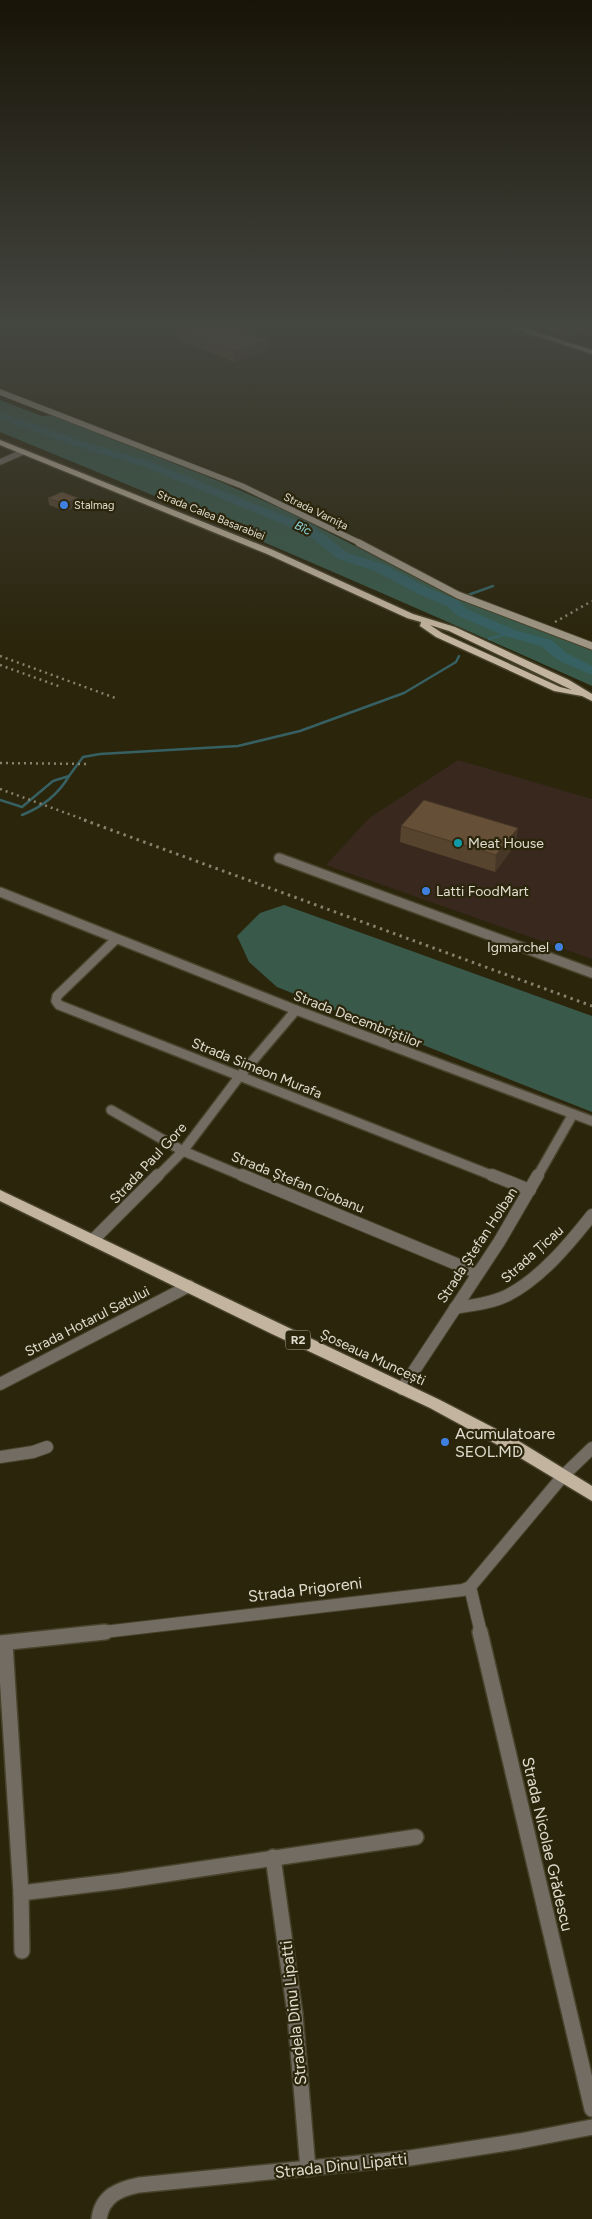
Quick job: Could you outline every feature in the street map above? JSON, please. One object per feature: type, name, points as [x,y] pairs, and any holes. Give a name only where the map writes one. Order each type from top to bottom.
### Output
[{"type":"main road","name":"Strada Calea Basarabiei","points":[[0,442],[270,552],[410,616],[452,629],[566,682],[591,698]]},
{"type":"main road","name":"Strada Calea Basarabiei","points":[[410,616],[439,635],[557,689],[591,698]]},
{"type":"main road","points":[[439,635],[452,629]]},
{"type":"main road","points":[[529,676],[537,675],[540,670]]},
{"type":"main road","name":"Șoseaua Muncești","points":[[0,1195],[504,1440],[592,1494]]},
{"type":"street","name":"Strada Varnița","points":[[102,432],[242,486],[394,560],[458,595],[592,646]]},
{"type":"street","points":[[0,462],[23,452]]},
{"type":"street","points":[[279,858],[592,973]]},
{"type":"street","name":"Strada Decembriștilor","points":[[0,892],[296,1010],[592,1121]]},
{"type":"street","name":"Strada Simeon Murafa","points":[[116,939],[57,996],[56,1001],[59,1005],[530,1190]]},
{"type":"street","name":"Strada Paul Gore","points":[[93,1240],[183,1151],[239,1077],[296,1010]]},
{"type":"street","name":"Strada Ștefan Ciobanu","points":[[111,1110],[183,1151],[478,1273]]},
{"type":"street","name":"Strada Ștefan Holban","points":[[402,1389],[530,1190],[573,1114]]},
{"type":"street","name":"Strada Țicau","points":[[454,1308],[509,1295],[550,1262],[592,1215]]},
{"type":"street","name":"Strada Hotarul Satului","points":[[0,1384],[189,1286]]},
{"type":"street","points":[[0,1457],[32,1452],[46,1447]]},
{"type":"street","points":[[470,1588],[562,1476],[592,1448]]},
{"type":"street","name":"Strada Prigoreni","points":[[3,1643],[384,1598],[451,1592],[470,1588]]},
{"type":"street","name":"Strada Nicolae Grădescu","points":[[470,1588],[592,2109]]},
{"type":"street","points":[[3,1643],[21,1893],[22,1951]]},
{"type":"street","points":[[21,1893],[116,1883],[273,1857],[416,1837]]},
{"type":"street","name":"Stradela Dinu Lipatti","points":[[273,1857],[295,2014],[308,2169]]},
{"type":"street","name":"Strada Dinu Lipatti","points":[[99,2215],[110,2194],[124,2188],[151,2183],[308,2169],[452,2152],[535,2140],[592,2126]]},
{"type":"shaded area","points":[[458,760],[592,799],[592,959],[326,865],[369,818]]},
{"type":"green space","points":[[0,432],[94,432],[221,482],[289,512],[456,598],[592,650],[592,686],[297,556]]},
{"type":"green space","points":[[284,905],[592,1016],[592,1112],[277,987],[249,962],[237,936],[260,913]]},
{"type":"building","points":[[62,492],[78,498],[64,504],[48,498]]},
{"type":"building","points":[[424,800],[518,828],[496,855],[401,826]]},
{"type":"waterway","name":"Bîc","points":[[48,432],[81,445],[145,463],[311,531],[343,556],[380,568],[423,591],[452,603],[462,612],[484,622],[510,633],[546,643],[563,657],[592,671]]},
{"type":"waterway","points":[[468,595],[493,586]]},
{"type":"waterway","name":"Bîc","points":[[452,603],[459,599]]},
{"type":"waterway","points":[[489,639],[510,633]]},
{"type":"waterway","points":[[69,776],[83,757],[100,754],[238,746],[300,731],[404,693],[456,662],[459,656]]},
{"type":"waterway","points":[[0,800],[22,807],[53,781],[69,776]]},
{"type":"waterway","points":[[22,815],[49,800],[69,776]]},
{"type":"railway","points":[[555,622],[592,601]]},
{"type":"railway","points":[[0,656],[118,699]]},
{"type":"railway","points":[[0,665],[61,687]]},
{"type":"railway","points":[[0,763],[88,764]]},
{"type":"railway","points":[[0,789],[88,821]]},
{"type":"railway","points":[[84,820],[592,1006]]},
{"type":"place","name":"Stalmag","points":[[64,505]]},
{"type":"place","name":"Meat House","points":[[458,843]]},
{"type":"place","name":"Latti FoodMart","points":[[426,891]]},
{"type":"place","name":"Igmarchel","points":[[559,947]]},
{"type":"place","name":"Acumulatoare SEOL.MD","points":[[445,1442]]}]
